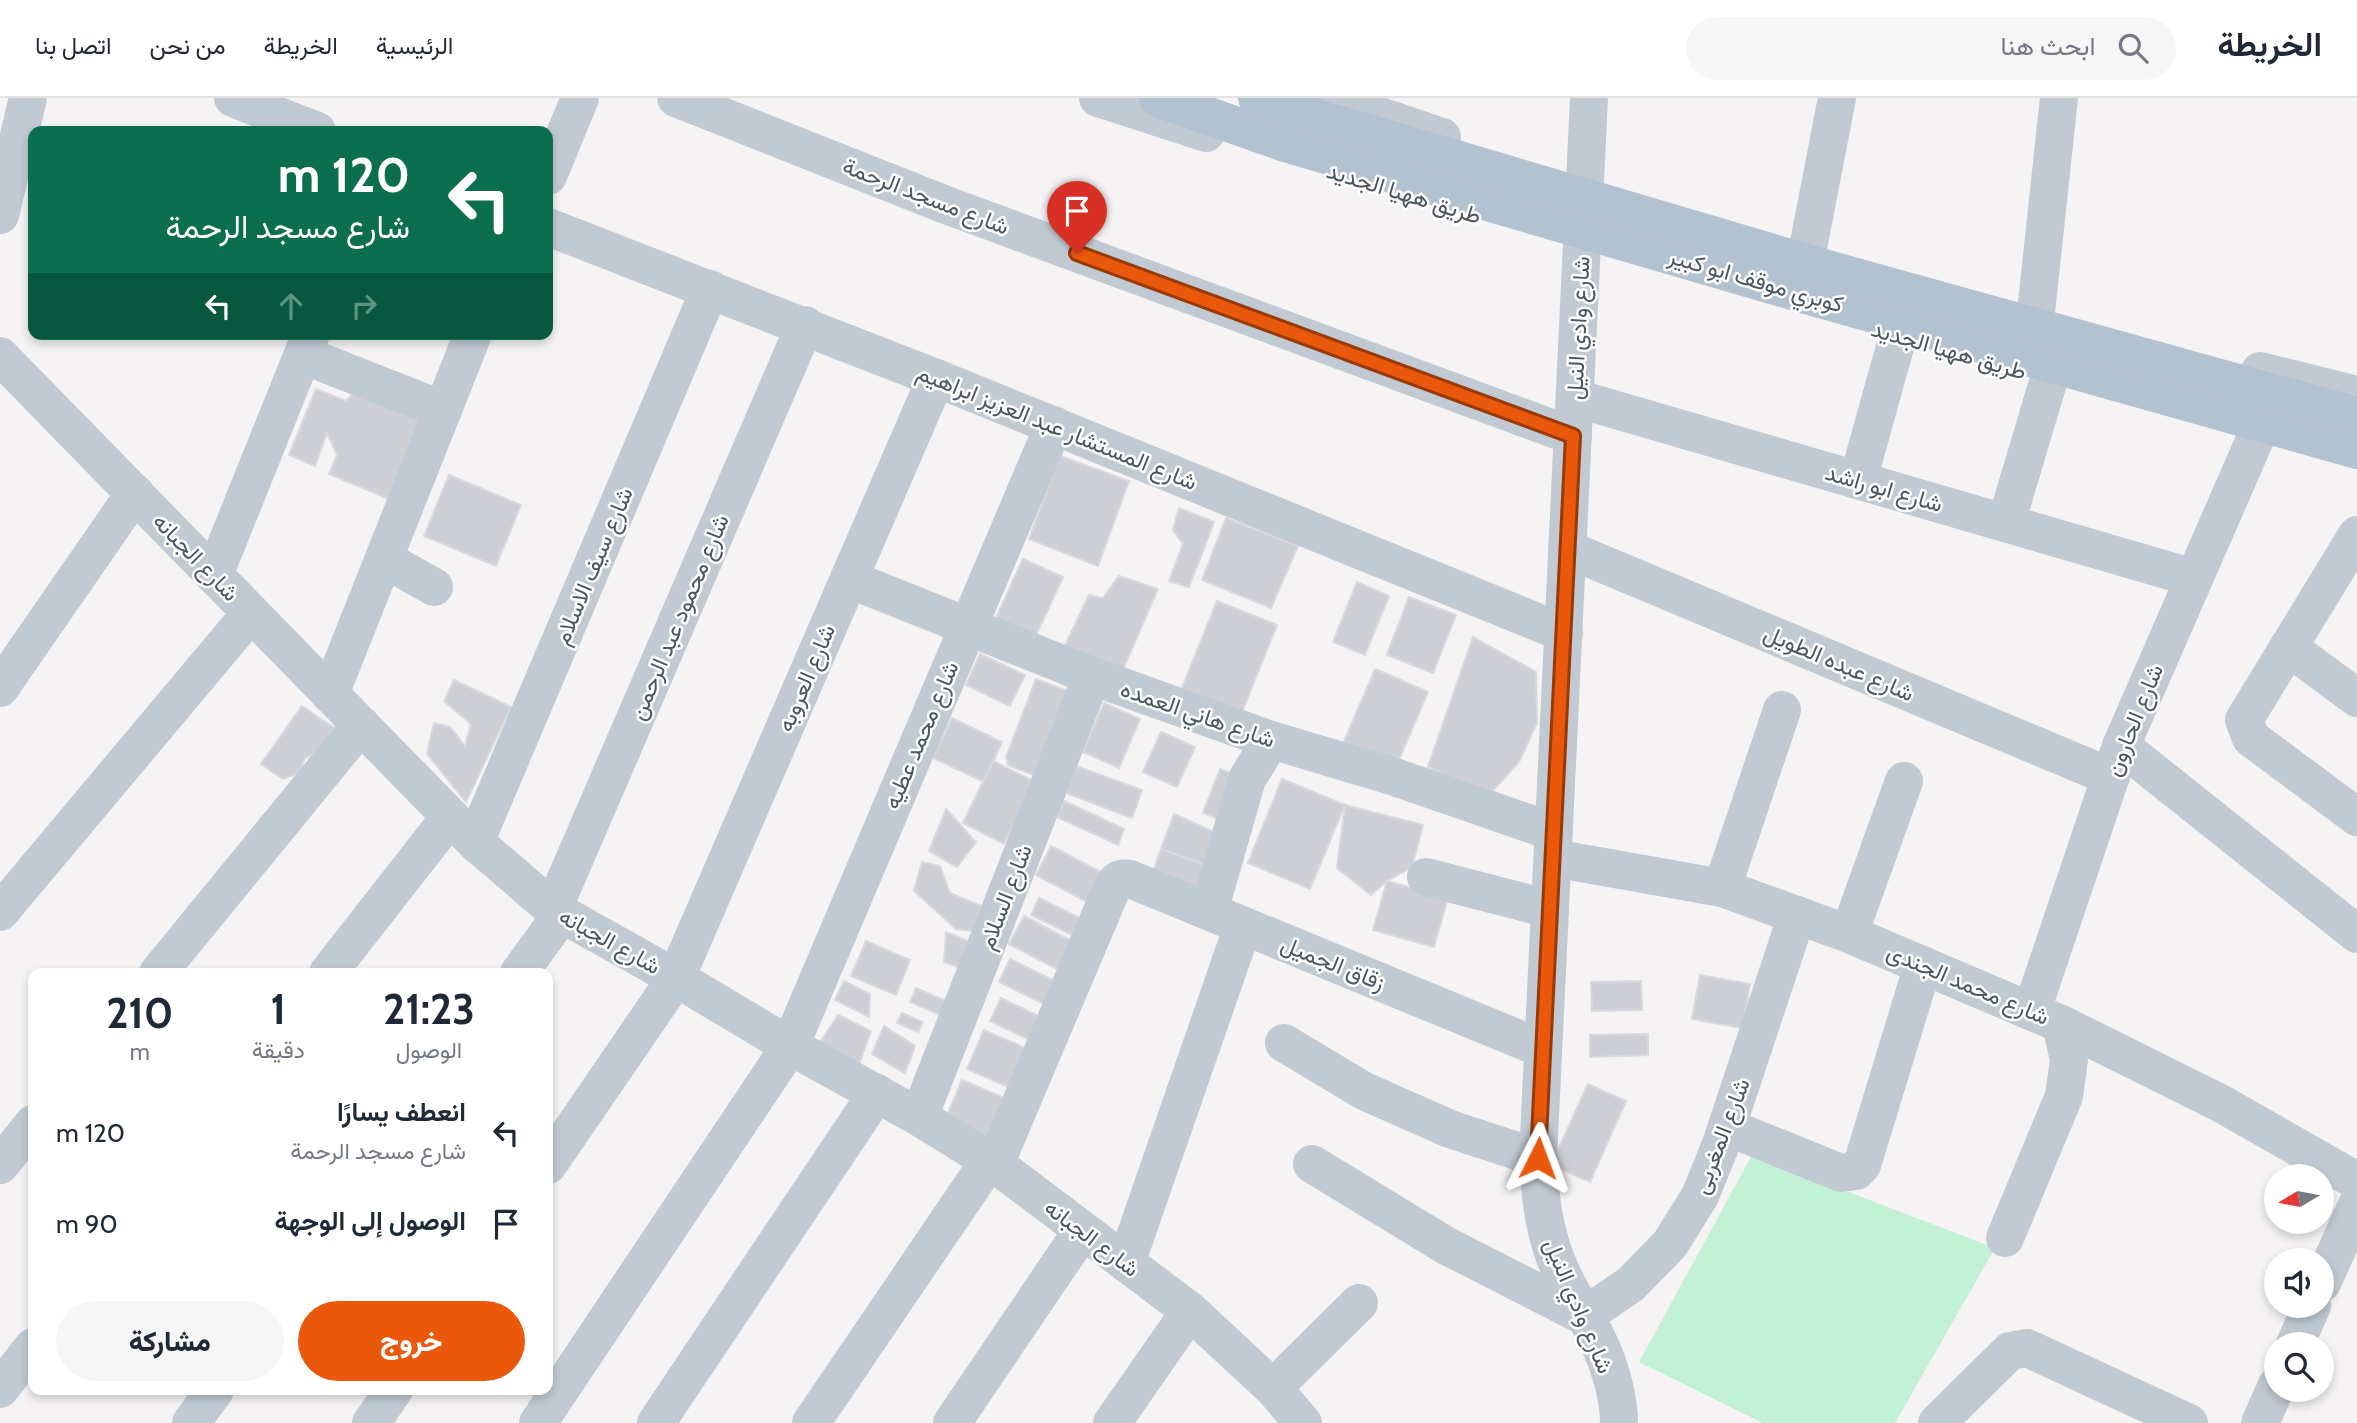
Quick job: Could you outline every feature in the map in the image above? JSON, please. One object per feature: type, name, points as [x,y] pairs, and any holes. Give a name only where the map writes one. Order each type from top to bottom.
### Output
[{"type":"main road","name":"كوبري موقف ابو كبير","points":[[1158,98],[1312,151],[1819,299],[2357,450]]},
{"type":"main road","name":"كوبري موقف ابو كبير","points":[[1257,98],[1820,267],[2357,416]]},
{"type":"street","points":[[0,215],[28,98]]},
{"type":"street","points":[[233,98],[304,126]]},
{"type":"street","points":[[553,164],[580,98]]},
{"type":"street","name":"شارع مسجد الرحمة","points":[[676,98],[946,205],[1573,436]]},
{"type":"street","name":"طريق ههيا الجديد","points":[[1098,98],[1146,115],[1582,246],[2256,437],[2357,469]]},
{"type":"street","points":[[1326,98],[1585,185],[2147,343],[2357,395]]},
{"type":"street","name":"شارع وادي النيل","points":[[1589,98],[1538,1158],[1540,1199],[1546,1233],[1561,1272],[1600,1345],[1624,1421]]},
{"type":"street","points":[[1808,248],[1838,98]]},
{"type":"street","points":[[2036,312],[2059,98]]},
{"type":"street","name":"شارع المستشار عبد العزيز ابراهيم","points":[[553,229],[805,325],[1564,633]]},
{"type":"street","name":"شارع سيف الاسلام","points":[[333,968],[463,830],[710,289]]},
{"type":"street","name":"شارع محمود عبد الرحمن","points":[[522,968],[557,912],[805,325]]},
{"type":"street","points":[[1858,480],[1898,336]]},
{"type":"street","points":[[330,694],[471,340]]},
{"type":"street","points":[[214,575],[307,345],[443,410]]},
{"type":"street","name":"شارع الجبانه","points":[[0,356],[463,830],[557,912],[919,1117],[992,1162],[1190,1311],[1282,1409]]},
{"type":"street","name":"شارع العروبه","points":[[553,1158],[676,978],[936,378]]},
{"type":"street","points":[[2006,523],[2049,379]]},
{"type":"street","name":"شارع ابو راشد","points":[[1574,398],[2194,578]]},
{"type":"street","name":"شارع محمد عطيه","points":[[538,1423],[790,1046],[1054,425]]},
{"type":"street","name":"شارع الحارون","points":[[2047,1017],[2116,761],[2256,437]]},
{"type":"street","points":[[0,688],[135,493]]},
{"type":"street","points":[[2357,535],[2245,720],[2251,738],[2357,817]]},
{"type":"street","name":"شارع عبده الطويل","points":[[1567,549],[2116,761],[2357,934]]},
{"type":"street","points":[[384,559],[434,587]]},
{"type":"street","name":"شارع هاني العمده","points":[[849,579],[1092,676],[1271,740],[1392,776],[1553,845]]},
{"type":"street","points":[[0,912],[251,613]]},
{"type":"street","points":[[2288,648],[2357,698]]},
{"type":"street","name":"شارع السلام","points":[[919,1117],[1092,676]]},
{"type":"street","points":[[1722,888],[1782,710]]},
{"type":"street","points":[[162,968],[361,726]]},
{"type":"street","points":[[1126,1263],[1226,919],[1247,779],[1271,740]]},
{"type":"street","points":[[1849,934],[1904,781]]},
{"type":"street","name":"شارع محمد الجندى","points":[[1553,845],[1722,888],[1849,934],[2047,1017],[2221,1103],[2354,1177]]},
{"type":"street","points":[[1426,877],[1550,909]]},
{"type":"street","name":"زقاق الجميل","points":[[992,1162],[1115,881],[1123,878],[1543,1049]]},
{"type":"street","name":"شارع المغربى","points":[[1584,1316],[1630,1284],[1670,1244],[1700,1196],[1727,1127],[1797,915]]},
{"type":"street","points":[[1727,1127],[1841,1173],[1856,1171],[1862,1165],[1923,965]]},
{"type":"street","points":[[2005,1238],[2064,1096],[2069,1060],[2047,1017]]},
{"type":"street","points":[[1284,1043],[1364,1091],[1450,1129],[1538,1158]]},
{"type":"street","points":[[669,1418],[877,1093]]},
{"type":"street","points":[[0,1165],[28,1130]]},
{"type":"street","points":[[811,1423],[992,1162]]},
{"type":"street","points":[[1312,1164],[1446,1245],[1584,1316]]},
{"type":"street","points":[[2333,1248],[2354,1177]]},
{"type":"street","points":[[952,1423],[1083,1231]]},
{"type":"street","points":[[1282,1409],[1359,1303]]},
{"type":"street","points":[[1112,1423],[1190,1311]]},
{"type":"street","points":[[1937,1423],[2010,1351],[2019,1348],[2028,1348],[2189,1423]]},
{"type":"street","points":[[0,1389],[28,1353]]},
{"type":"street","points":[[191,1423],[211,1395]]},
{"type":"street","points":[[371,1423],[391,1395]]},
{"type":"street","points":[[2260,1423],[2269,1402]]},
{"type":"green space","points":[[1752,1155],[1995,1248],[1895,1423],[1763,1423],[1639,1362]]},
{"type":"building","points":[[359,387],[436,420],[401,504],[329,474],[337,455],[327,433],[315,466],[289,455],[316,389],[346,401]]},
{"type":"building","points":[[1060,456],[1129,481],[1098,566],[1029,539]]},
{"type":"building","points":[[449,475],[521,505],[496,566],[424,536]]},
{"type":"building","points":[[1179,508],[1214,522],[1189,587],[1169,581],[1183,544],[1173,530]]},
{"type":"building","points":[[1226,518],[1298,546],[1271,608],[1202,580]]},
{"type":"building","points":[[1023,559],[1063,577],[1034,640],[994,622]]},
{"type":"building","points":[[1119,576],[1158,589],[1121,674],[1062,652],[1089,595],[1103,598]]},
{"type":"building","points":[[1357,582],[1389,596],[1365,655],[1333,642]]},
{"type":"building","points":[[1409,597],[1456,615],[1433,673],[1387,655]]},
{"type":"building","points":[[1217,601],[1277,625],[1240,717],[1180,693]]},
{"type":"building","points":[[1473,637],[1536,672],[1537,723],[1519,762],[1488,796],[1428,767]]},
{"type":"building","points":[[980,654],[1025,675],[1010,706],[966,685]]},
{"type":"building","points":[[1375,669],[1428,692],[1392,776],[1339,753]]},
{"type":"building","points":[[1036,679],[1075,694],[1043,779],[1008,765],[1006,757]]},
{"type":"building","points":[[454,680],[511,707],[466,802],[427,754],[434,723],[450,727],[465,746],[471,724],[444,701]]},
{"type":"building","points":[[1104,703],[1140,719],[1119,768],[1083,752]]},
{"type":"building","points":[[302,706],[334,728],[317,752],[305,758],[299,773],[283,779],[261,764]]},
{"type":"building","points":[[952,718],[1002,742],[984,782],[933,758]]},
{"type":"building","points":[[1161,732],[1195,747],[1177,787],[1143,772]]},
{"type":"building","points":[[993,761],[1035,782],[1004,844],[963,823]]},
{"type":"building","points":[[1073,765],[1142,790],[1132,818],[1063,792]]},
{"type":"building","points":[[1220,769],[1247,779],[1231,824],[1203,813]]},
{"type":"building","points":[[1282,779],[1345,805],[1310,889],[1248,863]]},
{"type":"building","points":[[1064,801],[1124,829],[1118,845],[1057,817]]},
{"type":"building","points":[[1345,805],[1423,825],[1412,867],[1387,881],[1371,895],[1337,868]]},
{"type":"building","points":[[946,809],[976,842],[957,867],[929,851]]},
{"type":"building","points":[[1174,814],[1219,834],[1206,865],[1161,849]]},
{"type":"building","points":[[1051,846],[1103,873],[1089,903],[1036,875]]},
{"type":"building","points":[[1161,849],[1206,865],[1197,891],[1152,874]]},
{"type":"building","points":[[922,862],[940,866],[950,893],[981,906],[973,931],[956,929],[914,891]]},
{"type":"building","points":[[1387,881],[1448,898],[1434,947],[1373,930]]},
{"type":"building","points":[[1039,898],[1080,918],[1072,935],[1031,915]]},
{"type":"building","points":[[1024,916],[1081,946],[1066,974],[1009,944]]},
{"type":"building","points":[[946,932],[971,942],[961,968],[944,962]]},
{"type":"building","points":[[866,941],[910,960],[896,995],[851,976]]},
{"type":"building","points":[[1010,959],[1061,984],[1050,1007],[999,982]]},
{"type":"building","points":[[1700,975],[1750,984],[1742,1028],[1692,1019]]},
{"type":"building","points":[[844,981],[870,994],[869,1017],[835,1000]]},
{"type":"building","points":[[1641,981],[1642,1010],[1592,1011],[1591,982]]},
{"type":"building","points":[[916,988],[962,1008],[950,1019],[910,1002]]},
{"type":"building","points":[[1001,998],[1047,1020],[1036,1043],[990,1021]]},
{"type":"building","points":[[902,1013],[923,1022],[918,1032],[897,1023]]},
{"type":"building","points":[[838,1015],[871,1031],[858,1067],[817,1047]]},
{"type":"building","points":[[884,1026],[915,1046],[905,1073],[872,1054]]},
{"type":"building","points":[[984,1030],[1032,1051],[1015,1090],[967,1069]]},
{"type":"building","points":[[1648,1034],[1648,1055],[1590,1057],[1590,1035]]},
{"type":"building","points":[[962,1080],[1009,1100],[992,1139],[945,1120]]},
{"type":"building","points":[[1588,1084],[1626,1101],[1590,1182],[1551,1165]]},
{"type":"route","points":[[1077,253],[1573,436],[1538,1158]]}]
